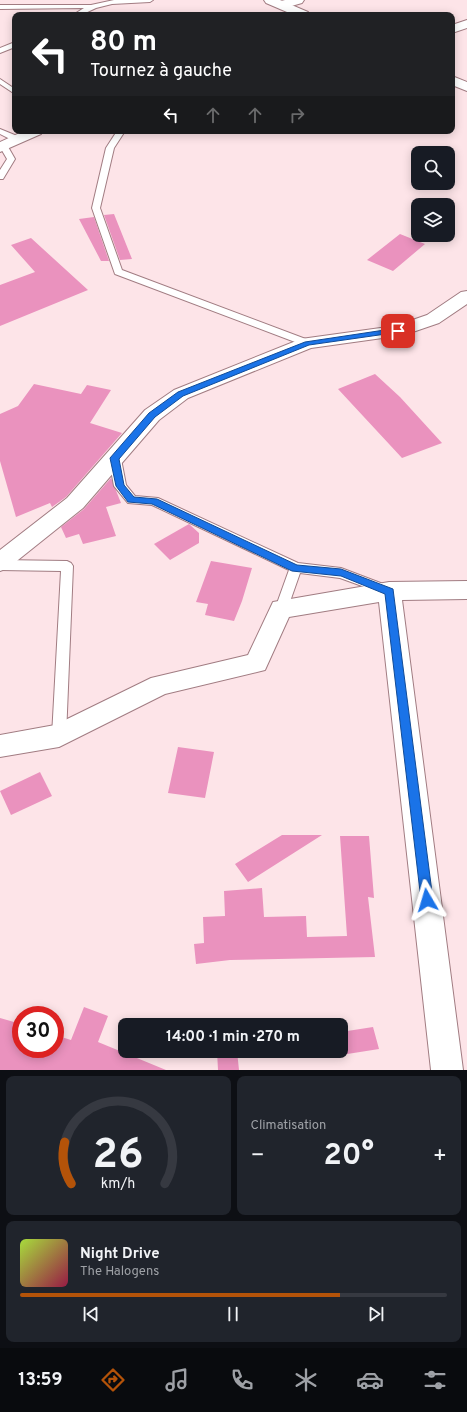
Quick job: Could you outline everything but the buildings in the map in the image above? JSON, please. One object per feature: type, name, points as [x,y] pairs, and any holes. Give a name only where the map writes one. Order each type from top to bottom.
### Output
[{"type":"street","points":[[270,0],[297,12]]},
{"type":"street","points":[[281,5],[298,0]]},
{"type":"street","points":[[455,81],[467,87]]},
{"type":"street","points":[[2,147],[30,134]]},
{"type":"street","points":[[0,562],[75,503],[152,415],[181,394],[307,343],[398,331],[433,319],[467,296]]},
{"type":"street","points":[[0,746],[59,736],[160,685],[256,663],[281,610],[390,591],[467,590]]},
{"type":"street","points":[[390,591],[447,1070]]},
{"type":"lane","points":[[1,4],[88,6],[110,2],[150,0]]},
{"type":"lane","points":[[80,12],[88,6]]},
{"type":"lane","points":[[0,47],[12,45]]},
{"type":"lane","points":[[0,51],[12,45]]},
{"type":"lane","points":[[0,81],[12,90]]},
{"type":"lane","points":[[0,131],[19,140]]},
{"type":"lane","points":[[119,134],[110,148],[96,208],[118,272],[307,343]]},
{"type":"lane","points":[[0,177],[11,159],[2,147]]},
{"type":"lane","points":[[115,458],[120,486],[132,500],[154,501],[296,568],[341,573],[390,591]]},
{"type":"lane","points":[[0,566],[67,566],[59,736]]},
{"type":"lane","points":[[281,610],[296,568]]},
{"type":"route","points":[[398,331],[307,343],[242,368],[181,394],[152,415],[115,458],[120,486],[132,500],[154,501],[296,568],[341,573],[390,591],[427,900]]}]
